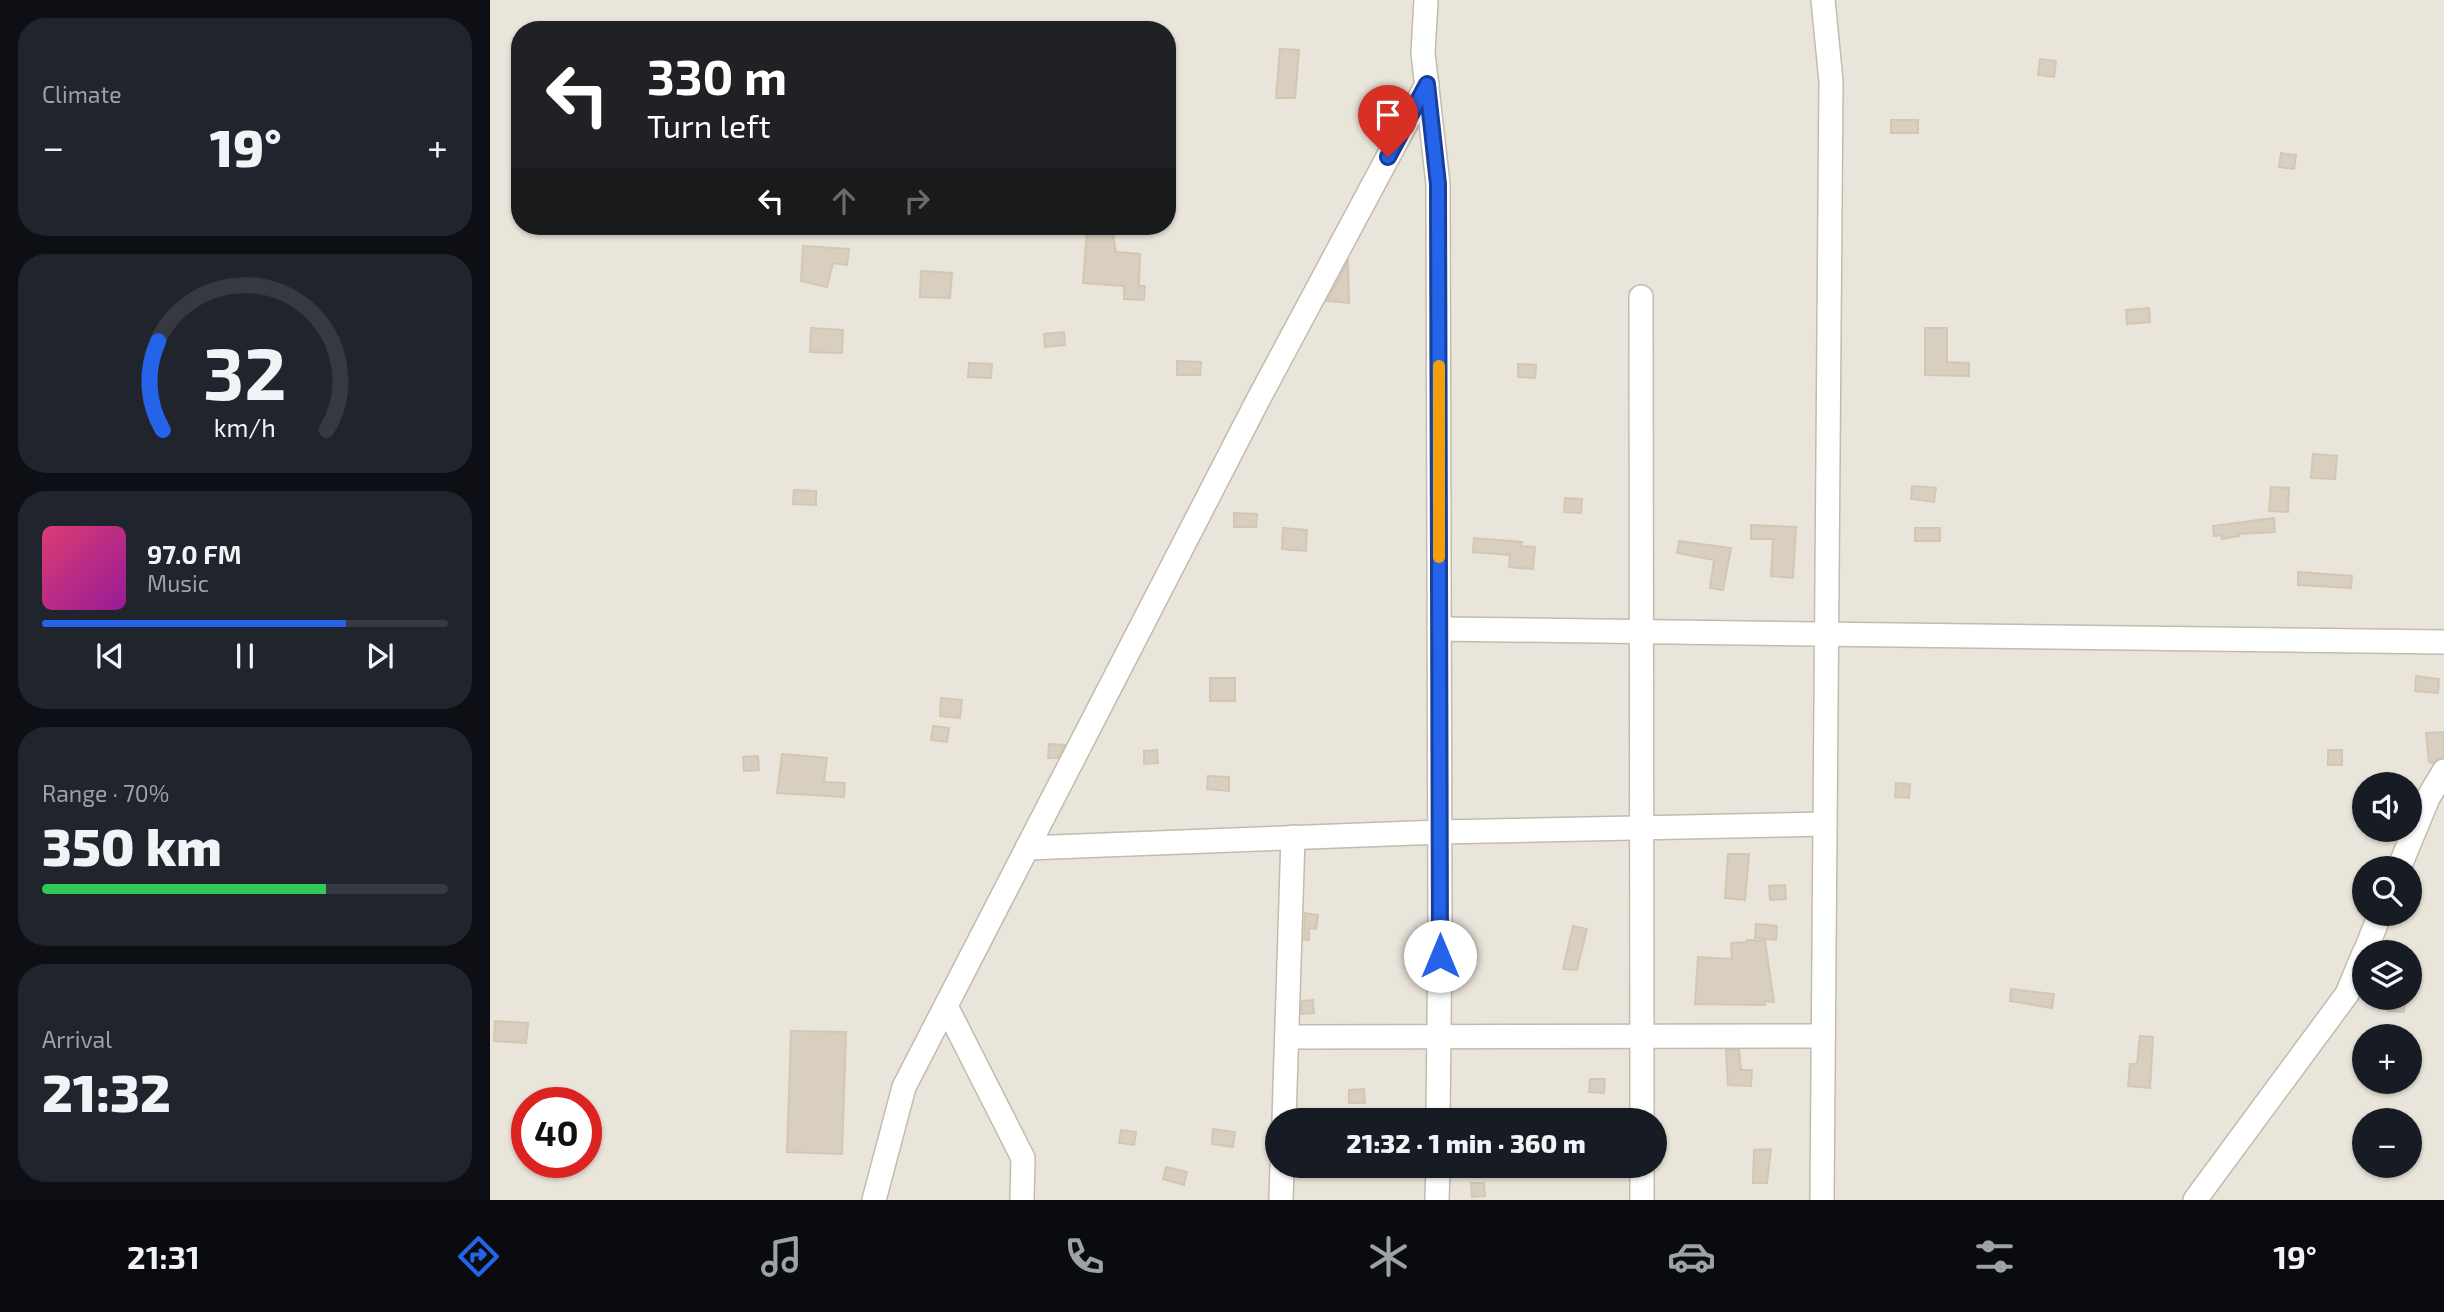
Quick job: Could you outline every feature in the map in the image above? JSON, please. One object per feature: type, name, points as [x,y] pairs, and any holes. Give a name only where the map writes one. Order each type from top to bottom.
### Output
[{"type":"street","points":[[1426,0],[1423,53],[1438,184],[1438,1108]]},
{"type":"street","points":[[1822,1200],[1831,81],[1823,0]]},
{"type":"street","points":[[874,1200],[904,1087],[1258,400],[1427,84]]},
{"type":"street","points":[[1641,297],[1642,1108]]},
{"type":"street","points":[[1439,629],[2444,642]]},
{"type":"street","points":[[2404,856],[2428,798],[2444,771]]},
{"type":"street","points":[[1027,848],[1440,832],[1825,824]]},
{"type":"street","points":[[1284,1108],[1293,837]]},
{"type":"street","points":[[2195,1200],[2347,994],[2352,982]]},
{"type":"street","points":[[946,1006],[1023,1158],[1022,1200]]},
{"type":"street","points":[[1287,1037],[1823,1036]]},
{"type":"street","points":[[1281,1200],[1282,1178]]},
{"type":"street","points":[[1437,1200],[1438,1178]]},
{"type":"street","points":[[1642,1178],[1642,1200]]},
{"type":"shaded area","points":[[490,0],[2444,0],[2444,1200],[490,1200]]},
{"type":"building","points":[[1280,49],[1299,50],[1295,98],[1276,98]]},
{"type":"building","points":[[2040,59],[2056,61],[2054,77],[2038,75]]},
{"type":"building","points":[[1891,120],[1918,120],[1918,133],[1891,133]]},
{"type":"building","points":[[2281,153],[2296,155],[2294,169],[2279,167]]},
{"type":"building","points":[[1087,235],[1113,235],[1116,252],[1140,254],[1139,286],[1145,286],[1144,300],[1124,299],[1124,286],[1083,283]]},
{"type":"building","points":[[803,246],[849,249],[847,265],[833,263],[827,287],[801,281]]},
{"type":"building","points":[[1348,261],[1349,303],[1327,301]]},
{"type":"building","points":[[921,271],[952,273],[950,298],[920,297]]},
{"type":"building","points":[[2149,308],[2150,322],[2127,324],[2126,310]]},
{"type":"building","points":[[811,328],[843,330],[842,353],[810,352]]},
{"type":"building","points":[[1925,328],[1947,328],[1947,362],[1969,363],[1969,376],[1925,375]]},
{"type":"building","points":[[1064,332],[1065,345],[1045,347],[1044,334]]},
{"type":"building","points":[[1177,361],[1201,362],[1200,375],[1177,375]]},
{"type":"building","points":[[969,363],[992,364],[991,378],[968,377]]},
{"type":"building","points":[[1518,364],[1536,365],[1535,378],[1518,377]]},
{"type":"building","points":[[2313,454],[2337,456],[2335,479],[2311,478]]},
{"type":"building","points":[[1912,486],[1936,488],[1934,502],[1911,499]]},
{"type":"building","points":[[2271,487],[2289,488],[2288,512],[2269,511]]},
{"type":"building","points":[[794,490],[816,491],[816,505],[793,504]]},
{"type":"building","points":[[1565,498],[1582,499],[1581,513],[1564,512]]},
{"type":"building","points":[[1234,513],[1257,514],[1256,527],[1234,527]]},
{"type":"building","points":[[2274,518],[2275,532],[2238,534],[2239,536],[2222,539],[2221,535],[2214,536],[2213,526]]},
{"type":"building","points":[[1751,525],[1796,527],[1793,578],[1771,576],[1773,539],[1751,539]]},
{"type":"building","points":[[1283,528],[1307,530],[1306,551],[1282,549]]},
{"type":"building","points":[[1915,528],[1940,528],[1940,541],[1915,541]]},
{"type":"building","points":[[1474,538],[1522,542],[1521,546],[1535,547],[1533,569],[1509,567],[1510,555],[1473,552]]},
{"type":"building","points":[[1679,541],[1731,548],[1723,590],[1710,588],[1714,560],[1677,553]]},
{"type":"building","points":[[2298,572],[2352,576],[2351,588],[2298,585]]},
{"type":"building","points":[[2416,676],[2439,679],[2438,693],[2415,691]]},
{"type":"building","points":[[1210,678],[1235,678],[1235,701],[1210,701]]},
{"type":"building","points":[[941,698],[962,700],[960,718],[940,716]]},
{"type":"building","points":[[933,726],[949,728],[947,742],[931,740]]},
{"type":"building","points":[[2444,732],[2444,757],[2433,763],[2429,762],[2426,733]]},
{"type":"building","points":[[1049,744],[1065,745],[1058,758],[1048,758]]},
{"type":"building","points":[[1157,750],[1158,763],[1144,764],[1144,751]]},
{"type":"building","points":[[2328,750],[2342,750],[2342,765],[2328,765]]},
{"type":"building","points":[[782,754],[827,758],[824,782],[845,783],[844,797],[777,793]]},
{"type":"building","points":[[758,756],[759,770],[744,771],[743,757]]},
{"type":"building","points":[[1208,776],[1229,777],[1229,791],[1207,789]]},
{"type":"building","points":[[1896,783],[1910,784],[1909,798],[1895,797]]},
{"type":"building","points":[[1728,854],[1749,854],[1745,900],[1725,898]]},
{"type":"building","points":[[1785,885],[1786,899],[1770,900],[1769,886]]},
{"type":"building","points":[[1305,913],[1318,915],[1316,929],[1309,928],[1309,940],[1304,940]]},
{"type":"building","points":[[1756,924],[1777,926],[1776,940],[1755,938]]},
{"type":"building","points":[[1573,926],[1587,929],[1577,970],[1563,969]]},
{"type":"building","points":[[1765,941],[1774,1002],[1765,1001],[1765,1005],[1695,1004],[1698,957],[1732,959],[1731,943]]},
{"type":"building","points":[[2011,989],[2054,994],[2052,1008],[2010,1001]]},
{"type":"building","points":[[1313,1000],[1314,1013],[1301,1014],[1302,1001]]},
{"type":"building","points":[[495,1021],[528,1023],[526,1043],[494,1041]]},
{"type":"building","points":[[791,1031],[846,1032],[842,1154],[787,1152]]},
{"type":"building","points":[[2140,1036],[2153,1037],[2150,1088],[2128,1086],[2130,1064],[2137,1064]]},
{"type":"building","points":[[1726,1050],[1739,1050],[1741,1070],[1752,1070],[1751,1086],[1728,1085]]},
{"type":"building","points":[[1590,1079],[1605,1079],[1604,1093],[1589,1092]]},
{"type":"building","points":[[1364,1089],[1365,1103],[1349,1103],[1349,1090]]},
{"type":"building","points":[[1213,1129],[1235,1132],[1233,1147],[1212,1144]]},
{"type":"building","points":[[1121,1130],[1136,1132],[1134,1145],[1119,1143]]},
{"type":"building","points":[[1771,1149],[1767,1183],[1753,1183],[1754,1150]]},
{"type":"building","points":[[1166,1167],[1187,1172],[1184,1185],[1163,1179]]},
{"type":"building","points":[[1471,1183],[1484,1183],[1485,1196],[1472,1197]]},
{"type":"slow traffic","points":[[1439,366],[1439,557]]},
{"type":"route","points":[[1388,157],[1427,84],[1438,184],[1440,956]]}]
